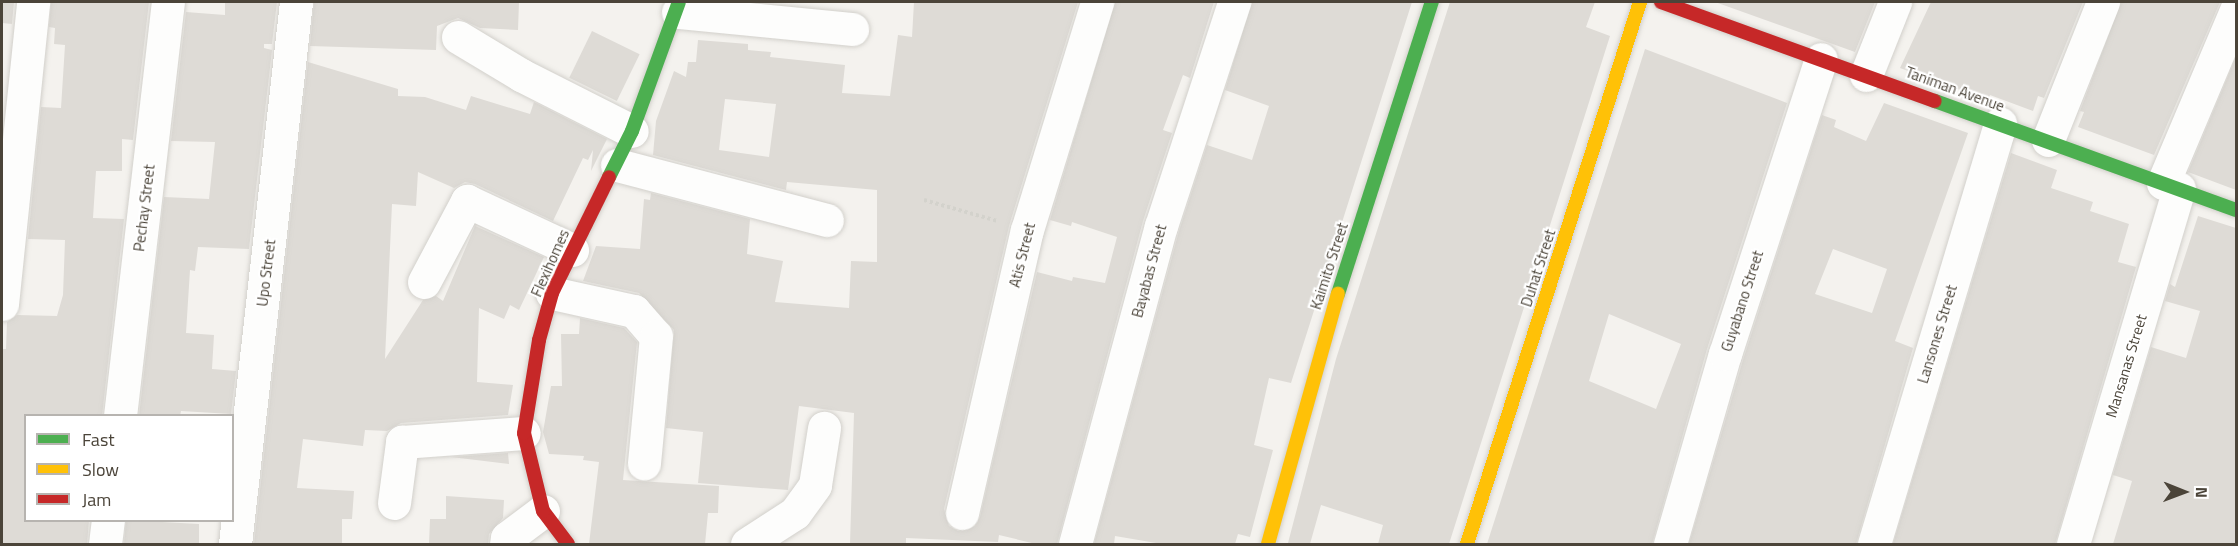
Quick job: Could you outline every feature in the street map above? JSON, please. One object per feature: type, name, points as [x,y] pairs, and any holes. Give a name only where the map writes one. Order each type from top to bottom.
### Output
[{"type":"street","points":[[2,304],[33,2]]},
{"type":"street","name":"Pechay Street","points":[[120,414],[168,2]]},
{"type":"street","name":"Upo Street","points":[[235,544],[296,2]]},
{"type":"street","name":"Atis Street","points":[[962,513],[1027,230],[1097,2]]},
{"type":"street","name":"Bayabas Street","points":[[1075,544],[1161,226],[1234,2]]},
{"type":"street","name":"Kaimito Street","points":[[1268,544],[1318,354],[1432,2]]},
{"type":"street","name":"Duhat Street","points":[[1467,544],[1640,2]]},
{"type":"street","points":[[1866,75],[1895,2]]},
{"type":"street","points":[[2048,140],[2103,2]]},
{"type":"street","name":"Taniman Avenue","points":[[1682,5],[1821,59],[2236,210]]},
{"type":"street","points":[[679,7],[852,29]]},
{"type":"street","name":"Flexihomes","points":[[568,544],[543,512],[524,433],[539,340],[552,293],[617,165],[679,7]]},
{"type":"street","name":"Mansanas Street","points":[[2073,544],[2171,186],[2236,10]]},
{"type":"street","points":[[458,37],[521,75],[632,131]]},
{"type":"street","name":"Guyabano Street","points":[[1670,544],[1725,354],[1821,59]]},
{"type":"street","name":"Lansones Street","points":[[1874,544],[2000,123]]},
{"type":"street","points":[[617,165],[827,220]]},
{"type":"street","points":[[424,282],[467,201],[572,250]]},
{"type":"street","points":[[552,293],[634,311],[656,336],[644,463]]},
{"type":"street","points":[[747,544],[795,513],[815,485],[824,428]]},
{"type":"street","points":[[394,503],[402,442],[524,433]]},
{"type":"street","points":[[506,544],[507,538],[543,512]]},
{"type":"street","points":[[105,544],[108,522]]},
{"type":"path","points":[[924,200],[1027,230]]},
{"type":"building","points":[[2,2],[14,2],[12,24],[2,23]]},
{"type":"building","points":[[51,2],[149,2],[133,140],[122,139],[122,171],[96,171],[93,218],[124,219],[102,414],[24,414],[24,522],[89,522],[87,544],[2,544],[2,349],[6,349],[7,322],[17,315],[57,316],[63,295],[65,240],[28,239],[41,107],[61,108],[65,45],[54,44],[55,28],[49,27]]},
{"type":"building","points":[[225,2],[277,2],[272,44],[264,44],[264,48],[272,50],[249,249],[198,247],[195,271],[190,270],[186,333],[214,335],[212,369],[236,371],[231,414],[181,411],[180,414],[139,414],[164,197],[209,199],[215,142],[171,141],[186,12],[225,15]]},
{"type":"building","points":[[314,2],[519,2],[518,30],[480,28],[458,18],[437,26],[436,50],[310,46]]},
{"type":"building","points":[[914,2],[1078,2],[1009,226],[944,509],[949,526],[958,531],[975,526],[980,517],[1037,272],[1072,281],[1073,277],[1105,283],[1117,237],[1072,222],[1071,226],[1050,220],[1115,2],[1214,2],[1190,78],[1183,75],[1163,130],[1172,133],[1143,221],[1057,544],[1036,544],[999,535],[998,542],[906,538],[906,544],[850,544],[854,413],[799,406],[788,490],[698,483],[703,432],[666,428],[674,330],[639,293],[583,281],[596,246],[640,249],[644,199],[650,200],[651,193],[750,219],[747,254],[783,261],[775,302],[849,308],[851,261],[877,262],[877,190],[787,182],[786,190],[653,155],[656,121],[674,71],[686,77],[688,62],[696,62],[698,40],[748,44],[748,50],[771,52],[770,57],[845,65],[842,93],[890,96],[898,35],[912,37]],"holes":[[[725,99],[776,104],[769,157],[719,150]]]},
{"type":"building","points":[[1252,2],[1412,2],[1291,383],[1269,378],[1254,445],[1273,450],[1250,537],[1238,534],[1235,544],[1162,544],[1115,536],[1114,544],[1094,544],[1179,231],[1207,145],[1252,160],[1269,106],[1225,90]]},
{"type":"building","points":[[1450,2],[1595,2],[1586,27],[1610,36],[1449,544],[1378,544],[1383,525],[1321,505],[1310,544],[1288,543],[1336,359]]},
{"type":"building","points":[[1715,2],[1875,2],[1855,52]]},
{"type":"building","points":[[1931,2],[2083,2],[2044,98],[2038,96],[2033,111],[1990,95],[1988,100],[1900,68]]},
{"type":"building","points":[[2121,2],[2220,2],[2154,155],[2078,127],[2084,112],[2080,111]]},
{"type":"building","points":[[592,31],[640,54],[617,101],[569,78]]},
{"type":"building","points":[[1645,49],[1787,103],[1707,349],[1652,544],[1487,544]],"holes":[[[1609,314],[1681,344],[1656,409],[1589,381]]]},
{"type":"building","points":[[2236,57],[2236,190],[2188,172]]},
{"type":"building","points":[[308,62],[398,89],[398,96],[425,97],[466,110],[471,96],[530,114],[534,102],[607,139],[591,171],[593,150],[588,160],[583,158],[553,221],[475,184],[465,182],[454,188],[418,172],[416,206],[392,204],[385,359],[423,300],[436,296],[443,301],[475,226],[544,257],[519,310],[510,305],[504,319],[479,308],[477,382],[513,385],[508,415],[401,423],[387,431],[365,430],[363,446],[303,439],[297,488],[354,491],[352,519],[342,519],[342,544],[254,544]]},
{"type":"building","points":[[1884,103],[1968,133],[1895,341],[1913,348],[1856,544],[1689,544],[1743,360],[1822,115],[1836,120],[1834,127],[1866,141]],"holes":[[[1833,249],[1887,269],[1872,313],[1815,294]]]},
{"type":"building","points":[[2011,153],[2057,170],[2051,188],[2093,202],[2090,211],[2129,224],[2118,262],[2136,267],[2055,544],[1893,544]]},
{"type":"building","points":[[2198,216],[2236,228],[2236,544],[2113,544],[2132,481],[2113,475],[2151,347],[2186,358],[2200,311],[2165,301],[2170,284],[2175,287]]},
{"type":"building","points":[[580,318],[624,328],[637,342],[623,480],[719,486],[718,513],[708,513],[705,544],[589,544],[599,462],[583,460],[584,456],[549,454],[543,432],[551,386],[562,386],[561,334],[579,334]]},
{"type":"building","points":[[508,453],[509,464],[451,457]]},
{"type":"building","points":[[446,496],[504,500],[503,518],[489,534],[488,544],[429,544],[430,519],[446,519]]},
{"type":"building","points":[[126,522],[199,524],[199,544],[124,544]]},
{"type":"traffic: fast","points":[[609,177],[632,131],[679,2]]},
{"type":"traffic: fast","points":[[1338,294],[1432,2]]},
{"type":"traffic: fast","points":[[1935,101],[2236,210]]},
{"type":"traffic: slow","points":[[1467,544],[1640,2]]},
{"type":"traffic: slow","points":[[1268,544],[1338,294]]},
{"type":"traffic: jam","points":[[1661,2],[1935,101]]},
{"type":"traffic: jam","points":[[568,544],[543,511],[524,433],[539,340],[552,293],[609,177]]}]
